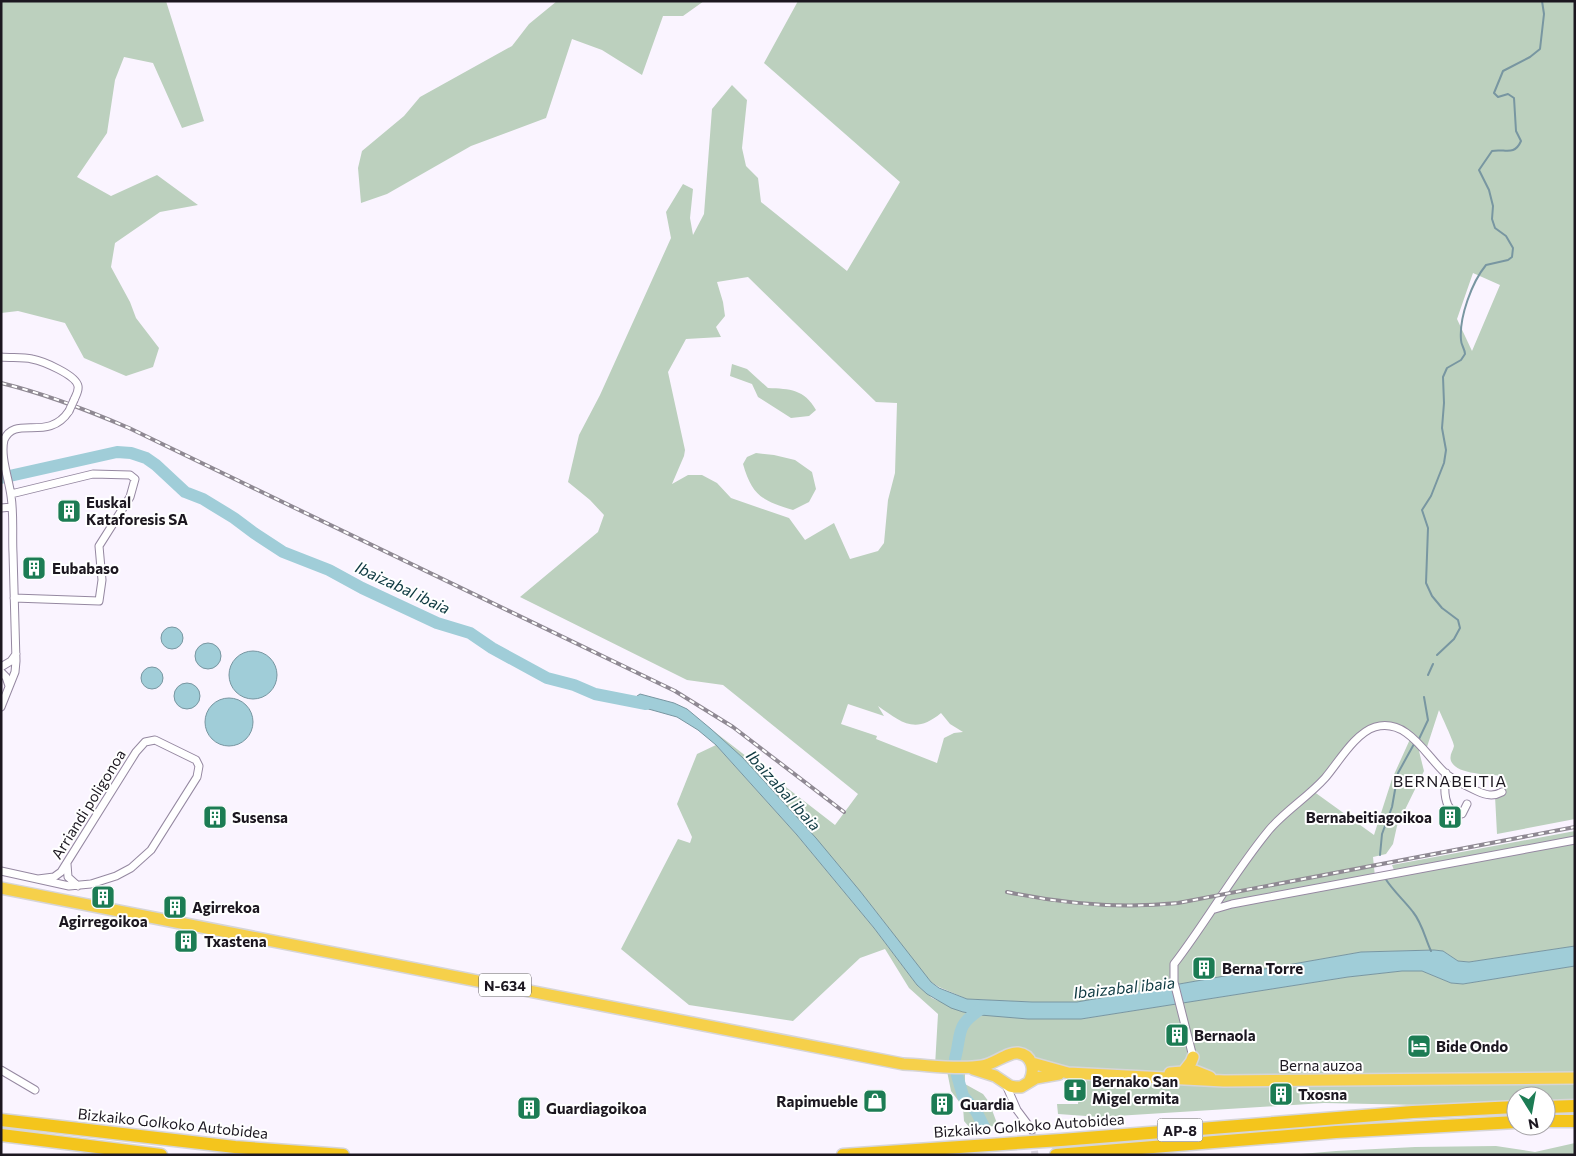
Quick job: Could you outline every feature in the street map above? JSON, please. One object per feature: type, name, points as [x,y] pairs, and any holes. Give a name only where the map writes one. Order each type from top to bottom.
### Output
[{"type":"highway","name":"N-634","points":[[1,886],[904,1064],[969,1068],[987,1065],[1014,1053],[1019,1053],[1029,1058],[1032,1063],[1068,1073]]},
{"type":"highway","points":[[1184,1071],[1193,1057]]},
{"type":"highway","points":[[1193,1057],[1198,1072]]},
{"type":"highway","points":[[1003,1081],[999,1068],[1004,1058]]},
{"type":"highway","points":[[1026,1083],[1033,1069],[1032,1063]]},
{"type":"highway","name":"N-634","points":[[969,1068],[1003,1081],[1010,1086],[1049,1075],[1068,1073]]},
{"type":"highway","points":[[1152,1077],[1170,1072],[1184,1071],[1198,1072],[1224,1081]]},
{"type":"highway","name":"Berna auzoa","points":[[1068,1073],[1224,1081],[1575,1078]]},
{"type":"highway","points":[[1556,1107],[1575,1106]]},
{"type":"highway","name":"Bizkaiko Golkoko Autobidea","points":[[843,1155],[1413,1112],[1506,1107]]},
{"type":"highway","name":"Bizkaiko Golkoko Autobidea","points":[[1,1120],[235,1147],[343,1155]]},
{"type":"highway","points":[[1556,1121],[1575,1121]]},
{"type":"highway","name":"Bizkaiko Golkoko Autobidea","points":[[1056,1155],[1355,1131],[1506,1123]]},
{"type":"highway","points":[[1,1135],[162,1155]]},
{"type":"street","points":[[1,357],[30,358],[44,362],[76,380],[78,385],[77,393],[69,411],[60,422],[51,427],[41,429],[22,427],[10,432],[4,440],[2,450],[12,507],[16,654],[14,673],[1,707]]},
{"type":"street","points":[[10,490],[93,474],[130,475],[135,479],[130,498],[100,546],[102,580],[98,601],[14,598]]},
{"type":"street","points":[[1,508],[12,507]]},
{"type":"street","points":[[1,669],[16,654]]},
{"type":"street","points":[[1,669],[14,673]]},
{"type":"street","points":[[1,669],[9,686]]},
{"type":"street","points":[[1193,1057],[1174,982],[1174,964],[1268,831],[1282,816],[1313,791],[1350,746],[1365,732],[1374,727],[1398,728],[1426,750],[1446,773],[1484,794],[1496,795],[1502,792]]},
{"type":"street","name":"Arriandi poligonoa","points":[[1,871],[69,886],[78,886],[96,883],[131,868],[151,850],[197,777],[199,771],[196,760],[155,740],[145,742],[136,752],[61,872],[54,878],[38,879]]},
{"type":"street","points":[[1446,773],[1444,794],[1452,811],[1462,814],[1467,804]]},
{"type":"street","points":[[1211,913],[1220,906],[1575,840]]},
{"type":"street","points":[[67,864],[68,877],[78,886]]},
{"type":"street","points":[[1,1070],[35,1090]]},
{"type":"street","points":[[1003,1081],[1017,1110],[1022,1114]]},
{"type":"street","points":[[1026,1083],[1018,1102],[1022,1114],[1032,1130]]},
{"type":"green space","points":[[1,1],[166,1],[204,121],[182,128],[153,63],[124,57],[115,80],[107,133],[77,177],[111,196],[157,175],[198,205],[160,212],[115,243],[111,267],[130,302],[136,318],[159,348],[153,367],[126,376],[84,358],[65,323],[18,311],[1,313]]},
{"type":"green space","points":[[557,1],[704,1],[683,16],[663,16],[642,75],[602,50],[572,39],[546,118],[471,146],[387,194],[361,203],[358,168],[362,151],[404,116],[420,97],[512,46],[529,24]]},
{"type":"green space","points":[[798,1],[1575,1],[1575,819],[1497,834],[1495,796],[1502,791],[1502,776],[1474,773],[1454,766],[1451,761],[1451,755],[1454,746],[1439,710],[1426,750],[1419,751],[1424,771],[1397,826],[1393,844],[1386,854],[1373,857],[1375,877],[1395,873],[1392,865],[1575,831],[1575,946],[1469,962],[1458,961],[1443,951],[1434,950],[1361,952],[1077,1002],[967,999],[931,982],[841,868],[769,786],[711,729],[835,825],[858,794],[723,685],[687,680],[520,597],[598,532],[604,515],[590,500],[568,482],[579,435],[600,395],[671,238],[666,212],[683,184],[693,189],[690,218],[693,235],[704,214],[712,109],[732,85],[747,100],[742,148],[746,166],[758,178],[761,202],[847,271],[900,182],[764,63]],"holes":[[[1473,273],[1500,285],[1472,351],[1457,319]],[[748,277],[876,402],[897,403],[895,473],[888,500],[884,543],[878,551],[850,559],[834,523],[805,540],[789,518],[731,498],[717,483],[702,475],[688,475],[672,484],[685,450],[668,372],[686,339],[721,337],[716,327],[725,316],[717,282]],[[848,704],[884,716],[878,706],[901,721],[916,725],[932,720],[941,713],[950,724],[963,732],[954,733],[944,738],[937,763],[876,739],[877,736],[841,724]],[[1386,726],[1411,737],[1392,779],[1374,835],[1313,791],[1365,732]]]},
{"type":"green space","points":[[732,364],[747,369],[768,388],[790,390],[801,394],[807,398],[816,410],[809,416],[791,418],[758,397],[752,384],[730,376]]},
{"type":"green space","points":[[756,453],[795,460],[812,472],[816,489],[809,502],[793,510],[774,504],[760,496],[750,483],[743,464],[747,457]]},
{"type":"green space","points":[[716,745],[797,835],[874,928],[917,985],[932,998],[963,1012],[1028,1019],[1081,1019],[1348,977],[1402,971],[1422,971],[1451,983],[1463,984],[1575,966],[1575,1106],[1556,1107],[1556,1086],[1506,1086],[1506,1107],[1324,1103],[1100,1117],[1058,1114],[1057,1104],[1078,1104],[1081,1079],[1025,1055],[965,1067],[965,1084],[983,1094],[989,1102],[998,1126],[970,1128],[964,1121],[963,1107],[951,1091],[946,1066],[935,1066],[938,1014],[909,988],[885,949],[860,958],[793,1021],[689,1005],[621,949],[678,839],[690,843],[692,837],[677,804],[697,754]]},
{"type":"green space","points":[[1575,1143],[1575,1155],[1289,1155],[1415,1147],[1496,1146],[1535,1152]]},
{"type":"water","points":[[168,627],[176,627],[183,634],[183,642],[176,649],[168,649],[161,642],[161,634]]},
{"type":"water","points":[[208,643],[217,647],[221,656],[217,665],[208,669],[199,665],[195,656],[199,647]]},
{"type":"water","points":[[248,651],[258,651],[270,658],[277,670],[277,680],[270,692],[258,699],[248,699],[240,695],[233,688],[229,680],[229,670],[233,662],[240,655]]},
{"type":"water","points":[[152,667],[160,670],[163,678],[160,686],[152,689],[144,686],[141,678],[144,670]]},
{"type":"water","points":[[187,683],[196,687],[200,696],[196,705],[187,709],[178,705],[174,696],[178,687]]},
{"type":"water","points":[[640,694],[674,703],[687,709],[743,758],[816,838],[931,982],[939,988],[967,999],[1077,1002],[1361,952],[1434,950],[1443,951],[1458,961],[1469,962],[1575,946],[1575,966],[1463,984],[1451,983],[1422,971],[1402,971],[1348,977],[1081,1019],[1028,1019],[963,1012],[951,1008],[927,994],[917,985],[874,928],[797,835],[716,745],[698,730],[677,717],[627,703]]},
{"type":"water","points":[[224,698],[234,698],[246,705],[253,717],[253,727],[246,739],[234,746],[224,746],[216,742],[209,735],[205,727],[205,717],[209,709],[216,702]]},
{"type":"waterway","points":[[1437,655],[1454,639],[1460,628],[1458,620],[1442,608],[1432,596],[1426,583],[1428,528],[1422,510],[1431,496],[1444,463],[1446,450],[1442,428],[1444,403],[1443,377],[1447,368],[1461,360],[1465,354],[1461,340],[1462,321],[1471,290],[1481,272],[1486,265],[1508,260],[1512,257],[1513,248],[1506,236],[1495,228],[1492,219],[1493,206],[1489,190],[1479,170],[1492,151],[1515,149],[1521,141],[1516,131],[1514,98],[1508,94],[1498,97],[1494,93],[1503,71],[1530,57],[1540,49],[1544,14],[1542,1]]},
{"type":"waterway","name":"Ibaizabal ibaia","points":[[1,478],[117,452],[131,453],[146,458],[185,492],[203,499],[283,552],[329,570],[362,588],[437,623],[470,633],[492,648],[547,678],[574,685],[595,694],[646,704]]},
{"type":"waterway","points":[[1428,675],[1433,664]]},
{"type":"waterway","points":[[1419,739],[1428,720],[1424,697]]},
{"type":"waterway","points":[[1380,855],[1382,834],[1392,807],[1398,773],[1414,744]]},
{"type":"waterway","points":[[1385,878],[1416,916],[1431,951]]},
{"type":"waterway","points":[[955,1059],[963,1025],[981,1009]]},
{"type":"waterway","points":[[957,1075],[963,1096],[976,1111],[984,1127]]},
{"type":"tunnel","points":[[1032,1130],[1035,1155]]},
{"type":"railway","points":[[1,383],[66,403],[129,428],[675,691],[733,727],[844,812]]},
{"type":"railway","points":[[1007,892],[1050,900],[1092,904],[1135,906],[1178,903],[1575,827]]},
{"type":"place","name":"Euskal Kataforesis SA","points":[[69,511]]},
{"type":"place","name":"Eubabaso","points":[[34,568]]},
{"type":"place","name":"Susensa","points":[[215,817]]},
{"type":"place","name":"Bernabeitiagoikoa","points":[[1450,817]]},
{"type":"place","name":"Agirregoikoa","points":[[103,897]]},
{"type":"place","name":"Agirrekoa","points":[[175,907]]},
{"type":"place","name":"Txastena","points":[[186,941]]},
{"type":"place","name":"Berna Torre","points":[[1204,968]]},
{"type":"place","name":"Bernaola","points":[[1177,1035]]},
{"type":"place","name":"Bide Ondo","points":[[1419,1046]]},
{"type":"place","name":"Bernako San Migel ermita","points":[[1075,1090]]},
{"type":"place","name":"Txosna","points":[[1281,1094]]},
{"type":"place","name":"Rapimueble","points":[[875,1101]]},
{"type":"place","name":"Guardia","points":[[942,1104]]},
{"type":"place","name":"Guardiagoikoa","points":[[529,1108]]},
{"type":"district","name":"BERNABEITIA","points":[[1450,780]]}]
